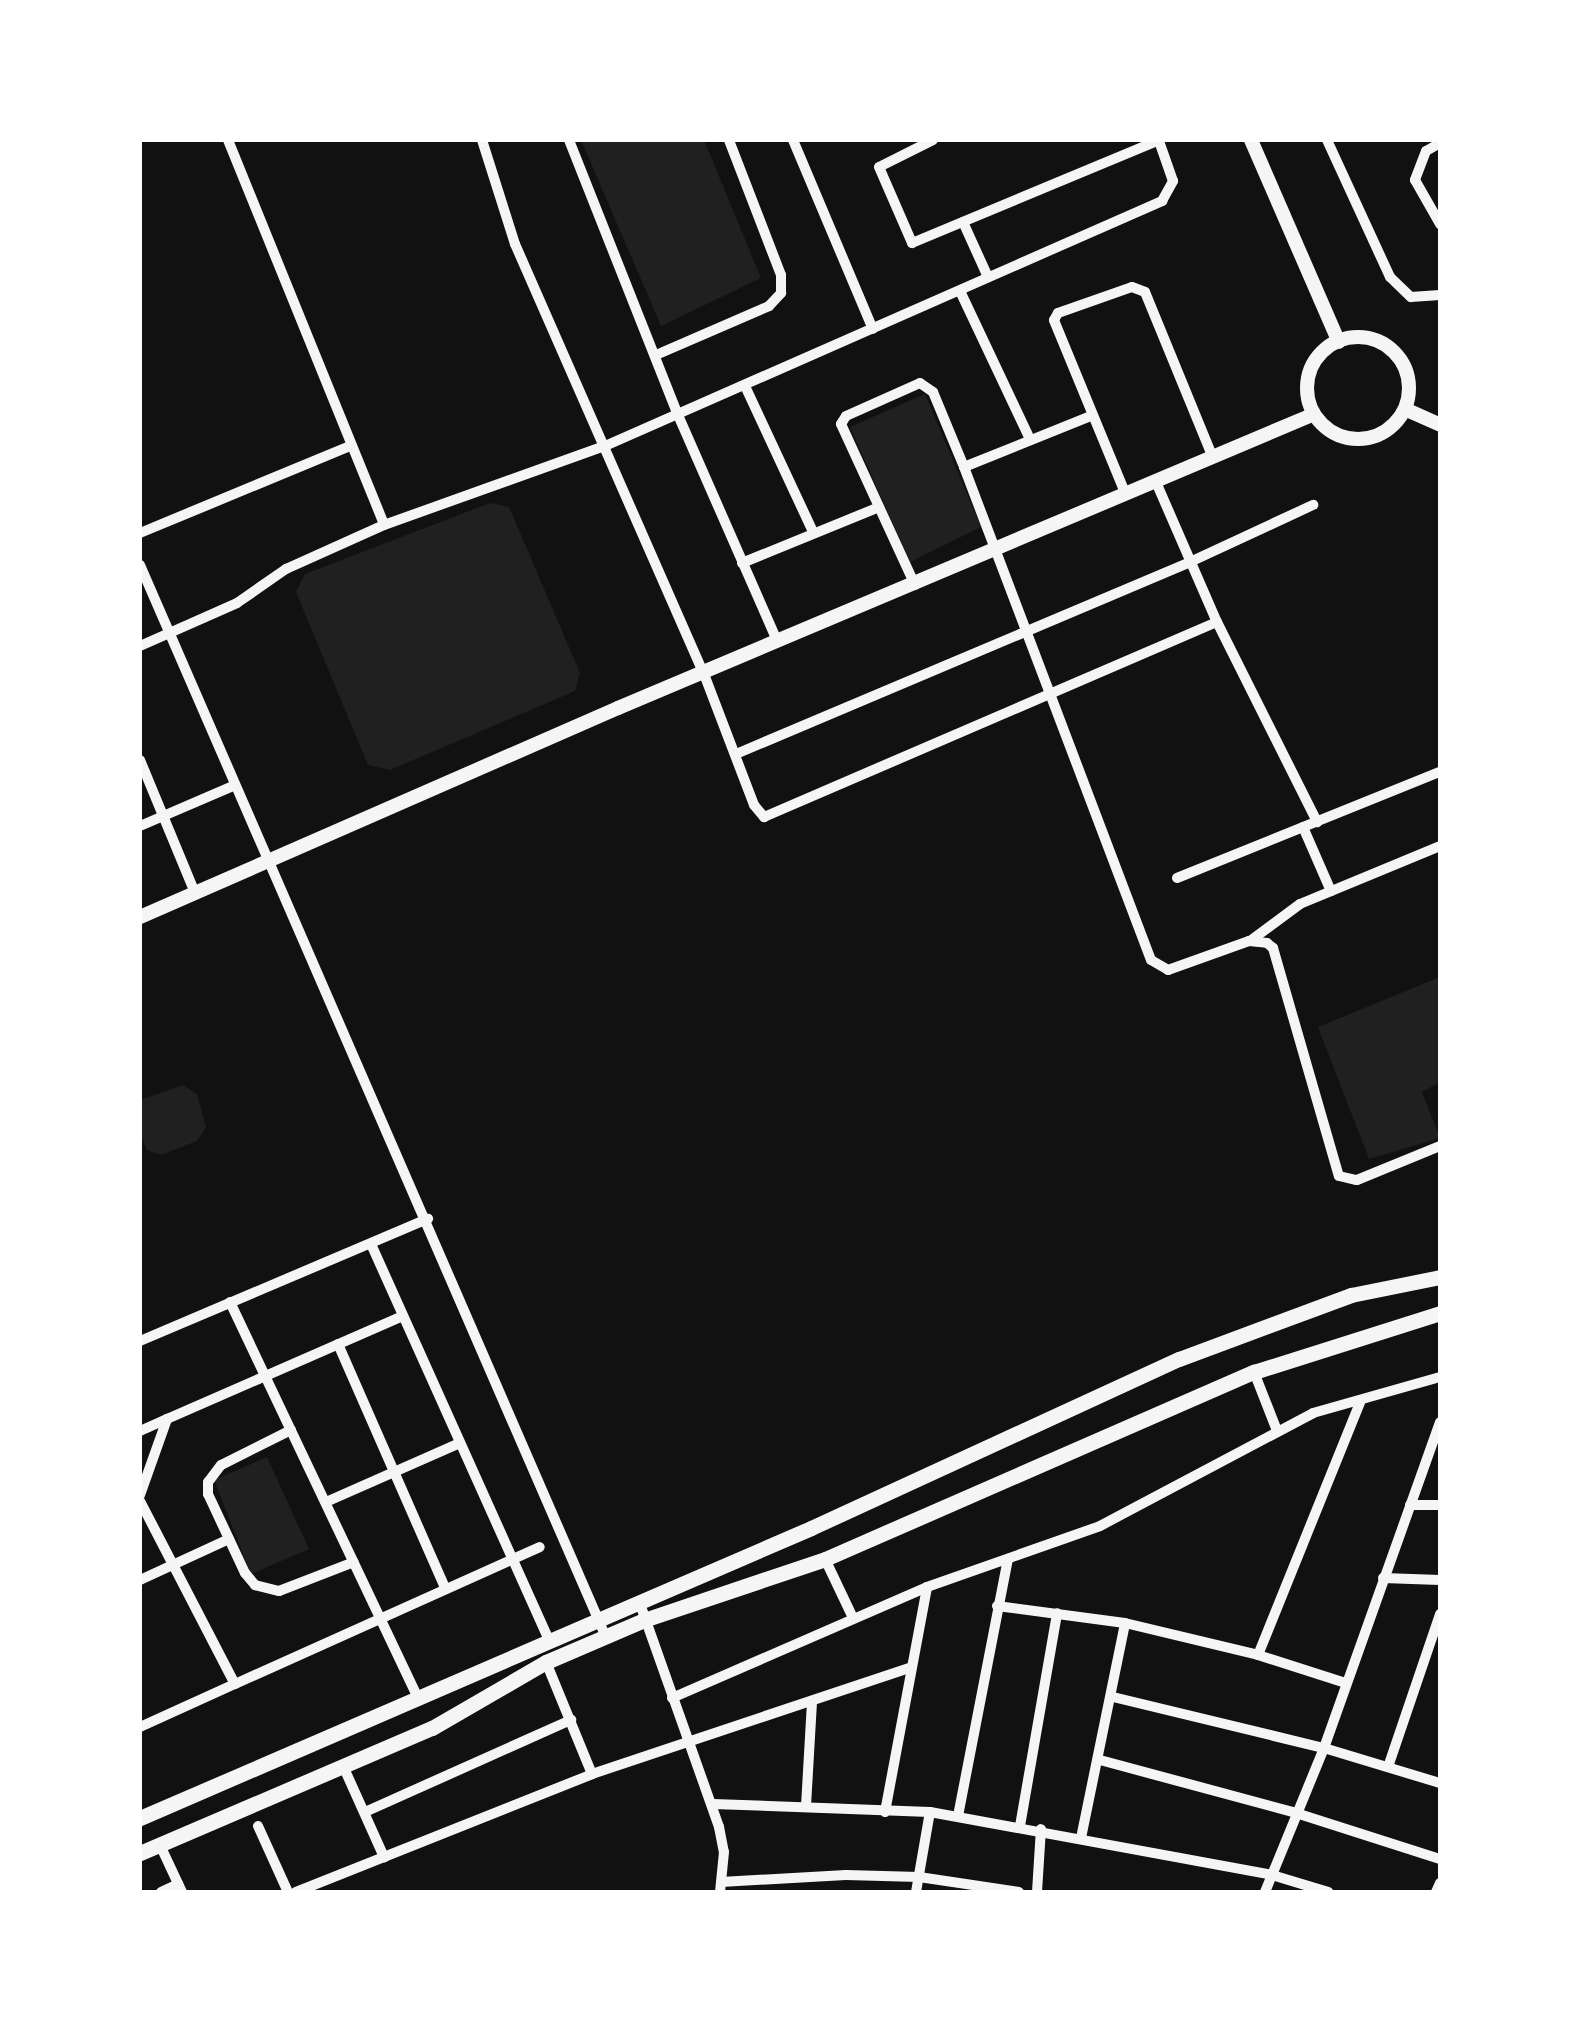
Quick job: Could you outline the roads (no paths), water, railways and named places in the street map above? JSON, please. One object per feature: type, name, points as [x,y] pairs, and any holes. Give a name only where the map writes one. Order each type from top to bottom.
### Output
[{"type":"main road","points":[[140,1818],[1180,1359],[1351,1295],[1440,1277]]},
{"type":"main road","points":[[140,1853],[432,1728],[546,1662],[644,1620],[825,1559],[1254,1372],[1440,1313]]},
{"type":"street","points":[[228,140],[384,525]]},
{"type":"street","points":[[482,140],[515,244],[704,674],[757,811],[773,816],[1051,691],[1217,622]]},
{"type":"street","points":[[569,140],[678,414],[777,642]]},
{"type":"street","points":[[656,355],[769,306],[781,293],[781,275],[729,140]]},
{"type":"street","points":[[793,140],[874,328]]},
{"type":"street","points":[[140,646],[237,603],[286,569],[384,525],[605,446],[1162,201],[1173,182],[1160,140],[910,242],[880,176],[882,162],[933,140]]},
{"type":"street","points":[[1250,140],[1338,342]]},
{"type":"street","points":[[1326,140],[1390,277],[1411,296],[1440,295]]},
{"type":"street","points":[[1440,143],[1426,151],[1415,180],[1440,224]]},
{"type":"street","points":[[963,222],[988,277]]},
{"type":"street","points":[[1126,495],[1054,318],[1094,299],[1139,288],[1150,298],[1213,458]]},
{"type":"street","points":[[960,291],[1030,439]]},
{"type":"street","points":[[1374,340],[1396,354],[1409,378],[1406,410],[1390,428],[1360,439],[1337,436],[1312,415],[1305,386],[1309,370],[1318,355],[1338,342],[1374,340]]},
{"type":"street","points":[[915,586],[842,424],[846,416],[913,384],[928,386],[964,467],[1156,967],[1175,968],[1250,941],[1286,911],[1440,846]]},
{"type":"street","points":[[745,386],[813,532]]},
{"type":"street","points":[[1406,410],[1440,425]]},
{"type":"street","points":[[140,917],[1312,415]]},
{"type":"street","points":[[964,467],[1092,416]]},
{"type":"street","points":[[140,533],[350,446]]},
{"type":"street","points":[[1156,482],[1217,622],[1317,822]]},
{"type":"street","points":[[736,754],[1313,506]]},
{"type":"street","points":[[742,563],[879,507]]},
{"type":"street","points":[[140,564],[233,786],[428,1219],[606,1637]]},
{"type":"street","points":[[140,760],[195,892]]},
{"type":"street","points":[[1177,878],[1440,772]]},
{"type":"street","points":[[140,826],[233,786]]},
{"type":"street","points":[[1303,828],[1331,891]]},
{"type":"street","points":[[1250,941],[1267,943],[1277,956],[1339,1176],[1357,1180],[1440,1146]]},
{"type":"street","points":[[140,1341],[428,1219]]},
{"type":"street","points":[[370,1244],[549,1640]]},
{"type":"street","points":[[230,1302],[417,1696]]},
{"type":"street","points":[[140,1431],[403,1316]]},
{"type":"street","points":[[338,1344],[445,1588]]},
{"type":"street","points":[[1254,1372],[1276,1428]]},
{"type":"street","points":[[672,1698],[927,1587],[1128,1513],[1276,1428],[1440,1377]]},
{"type":"street","points":[[1258,1655],[1361,1400]]},
{"type":"street","points":[[168,1420],[140,1498],[235,1684]]},
{"type":"street","points":[[1265,1892],[1324,1748],[1440,1422]]},
{"type":"street","points":[[291,1430],[212,1472],[208,1494],[245,1573],[268,1591],[279,1591],[354,1562]]},
{"type":"street","points":[[326,1502],[460,1443]]},
{"type":"street","points":[[1410,1505],[1440,1506]]},
{"type":"street","points":[[140,1580],[229,1539]]},
{"type":"street","points":[[140,1727],[540,1547]]},
{"type":"street","points":[[825,1559],[853,1618]]},
{"type":"street","points":[[958,1816],[1008,1559]]},
{"type":"street","points":[[1384,1578],[1440,1580]]},
{"type":"street","points":[[885,1812],[927,1587]]},
{"type":"street","points":[[638,1601],[712,1804],[724,1852],[720,1887],[846,1875],[919,1877],[1019,1892]]},
{"type":"street","points":[[997,1606],[1125,1622],[1258,1655],[1346,1683]]},
{"type":"street","points":[[1020,1826],[1057,1612]]},
{"type":"street","points":[[1388,1767],[1440,1614]]},
{"type":"street","points":[[1081,1838],[1100,1760],[1125,1622]]},
{"type":"street","points":[[546,1662],[592,1774]]},
{"type":"street","points":[[296,1892],[592,1774],[911,1667]]},
{"type":"street","points":[[1112,1697],[1324,1748],[1440,1783]]},
{"type":"street","points":[[806,1806],[812,1700]]},
{"type":"street","points":[[364,1812],[571,1720]]},
{"type":"street","points":[[1100,1760],[1296,1813],[1440,1860]]},
{"type":"street","points":[[344,1768],[384,1857]]},
{"type":"street","points":[[712,1804],[930,1812],[1272,1875],[1328,1892]]},
{"type":"street","points":[[916,1892],[930,1812]]},
{"type":"street","points":[[258,1826],[288,1892]]},
{"type":"street","points":[[1037,1892],[1041,1830]]},
{"type":"street","points":[[160,1845],[180,1888],[161,1892]]},
{"type":"street","points":[[1436,1892],[1440,1883]]}]
